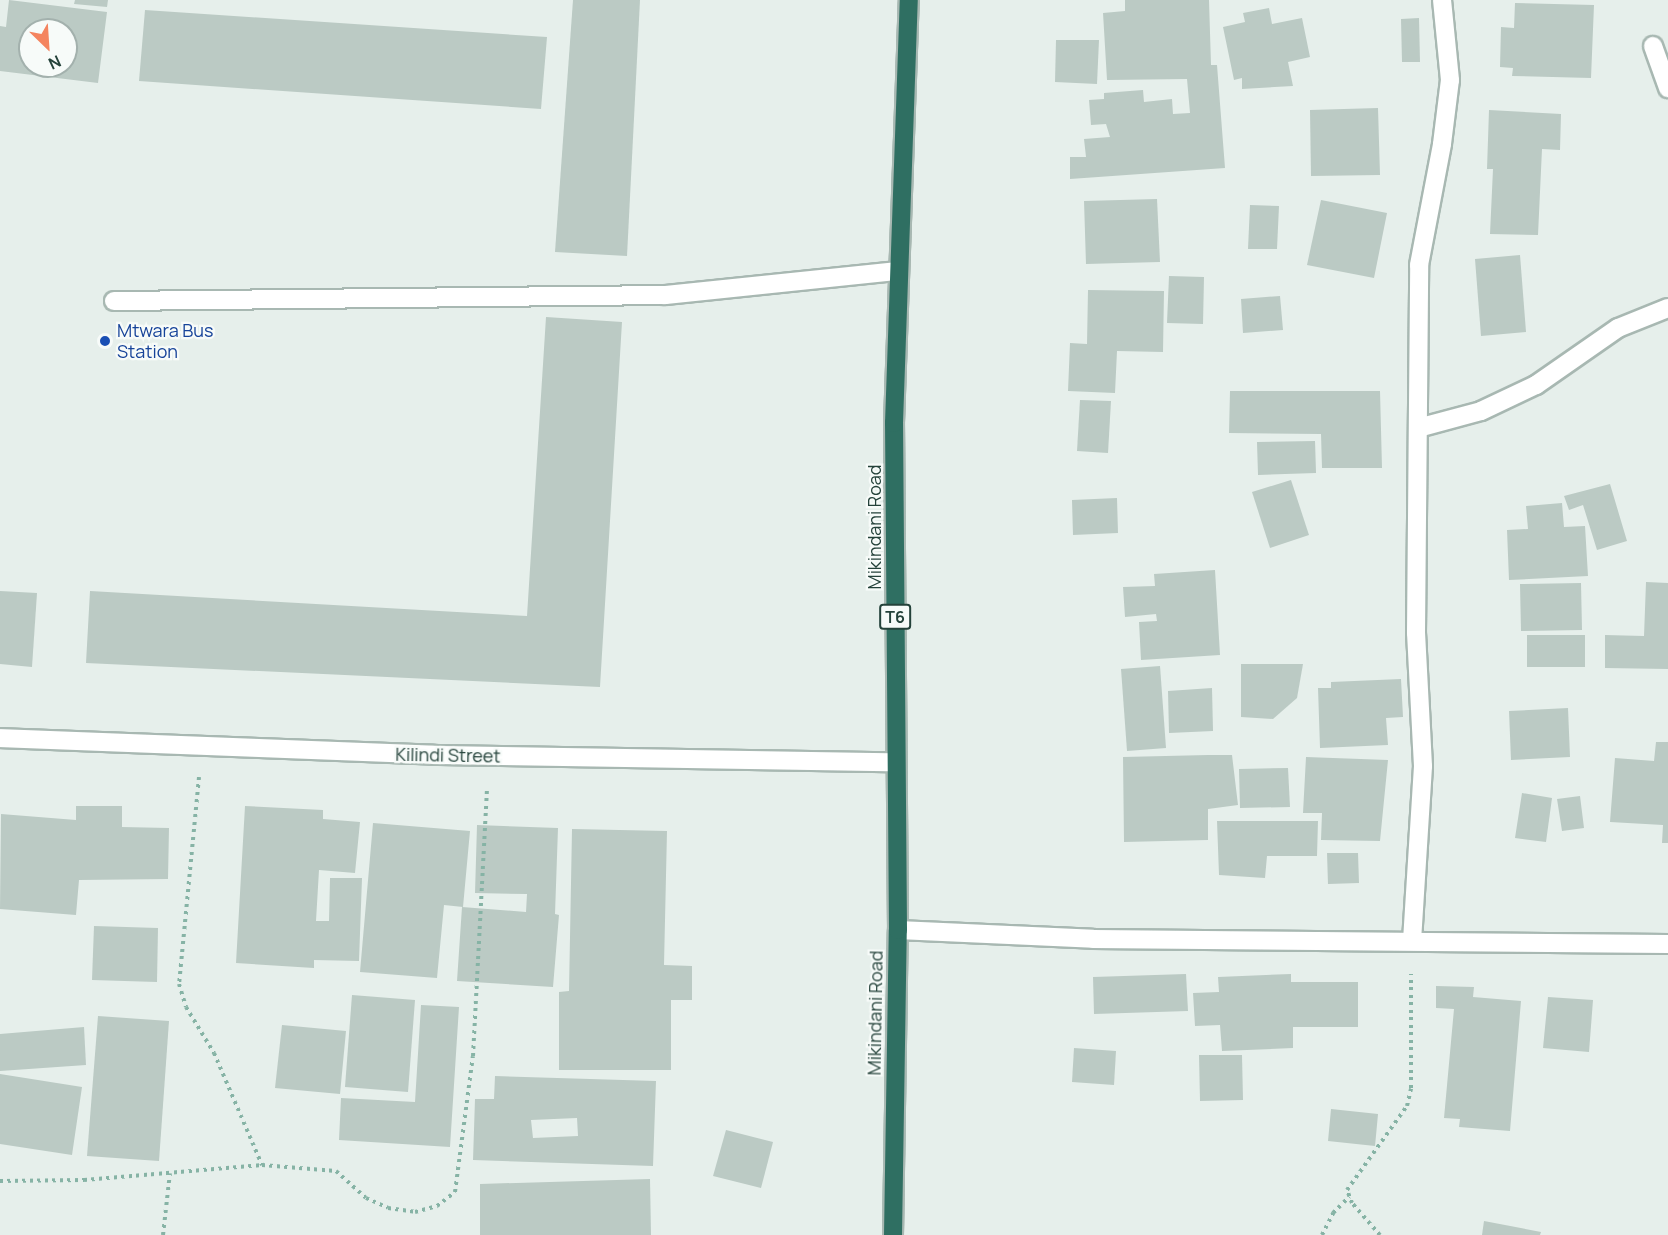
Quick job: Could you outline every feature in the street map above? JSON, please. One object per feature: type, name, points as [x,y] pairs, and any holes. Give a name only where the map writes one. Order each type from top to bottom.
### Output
[{"type":"highway","name":"Mikindani Road","points":[[893,1235],[898,930],[894,423],[909,0]]},
{"type":"street","points":[[1414,941],[1423,766],[1416,633],[1419,265],[1442,144],[1450,80],[1442,0]]},
{"type":"street","points":[[1653,46],[1668,88]]},
{"type":"street","points":[[114,301],[665,295],[899,270]]},
{"type":"street","points":[[1418,429],[1481,411],[1536,386],[1618,328],[1668,308]]},
{"type":"street","name":"Kilindi Street","points":[[0,738],[202,748],[489,756],[895,762]]},
{"type":"street","points":[[898,930],[1093,939],[1668,944]]},
{"type":"path","points":[[202,748],[179,984],[186,1007],[214,1053],[262,1165]]},
{"type":"path","points":[[0,1181],[84,1180],[262,1165],[336,1171],[366,1198],[388,1208],[415,1212],[437,1206],[455,1192],[472,1056],[489,756]]},
{"type":"path","points":[[1380,1235],[1349,1197],[1349,1183],[1394,1129],[1407,1106],[1412,1060],[1409,1005],[1414,941]]},
{"type":"path","points":[[163,1235],[170,1173]]},
{"type":"path","points":[[1322,1235],[1333,1213],[1349,1197]]},
{"type":"building","points":[[9,0],[107,12],[98,83],[57,78],[78,78],[78,18],[18,18],[18,73],[0,71],[0,26],[6,27]]},
{"type":"building","points":[[75,0],[108,0],[107,7],[74,4]]},
{"type":"building","points":[[573,0],[640,0],[627,256],[555,252]]},
{"type":"building","points":[[1125,0],[1209,0],[1211,65],[1217,65],[1225,168],[1070,179],[1070,157],[1086,157],[1084,139],[1110,137],[1106,124],[1091,125],[1089,100],[1104,99],[1104,93],[1143,90],[1144,102],[1172,99],[1173,114],[1190,113],[1187,79],[1107,80],[1103,13],[1125,11]]},
{"type":"building","points":[[1515,3],[1594,5],[1591,78],[1512,76],[1513,68],[1500,67],[1501,27],[1514,28]]},
{"type":"building","points":[[1269,8],[1272,24],[1302,18],[1310,57],[1288,62],[1293,86],[1242,89],[1242,78],[1234,80],[1223,27],[1245,22],[1243,13]]},
{"type":"building","points":[[145,10],[547,37],[541,109],[139,81]]},
{"type":"building","points":[[1419,18],[1420,62],[1402,62],[1401,19]]},
{"type":"building","points":[[1056,40],[1099,40],[1097,84],[1055,82]]},
{"type":"building","points":[[1378,108],[1380,175],[1311,176],[1310,110]]},
{"type":"building","points":[[1489,110],[1561,114],[1560,150],[1542,149],[1538,235],[1490,234],[1493,169],[1487,169]]},
{"type":"building","points":[[1157,199],[1160,262],[1086,264],[1084,201]]},
{"type":"building","points":[[1321,200],[1387,213],[1374,278],[1307,265]]},
{"type":"building","points":[[1250,205],[1279,206],[1277,249],[1248,249]]},
{"type":"building","points":[[1520,255],[1526,332],[1481,336],[1475,259]]},
{"type":"building","points":[[1169,276],[1204,277],[1203,324],[1167,323]]},
{"type":"building","points":[[1088,290],[1164,291],[1163,352],[1117,351],[1115,393],[1068,391],[1070,343],[1087,344]]},
{"type":"building","points":[[1280,296],[1283,330],[1243,333],[1241,299]]},
{"type":"building","points":[[546,317],[622,322],[600,687],[86,663],[90,591],[527,616]]},
{"type":"building","points":[[1230,391],[1380,391],[1382,468],[1322,468],[1321,434],[1229,433]]},
{"type":"building","points":[[1080,400],[1111,401],[1108,453],[1077,451]]},
{"type":"building","points":[[1315,441],[1316,473],[1258,475],[1257,442]]},
{"type":"building","points":[[1291,480],[1309,535],[1270,548],[1252,492]]},
{"type":"building","points":[[1610,484],[1627,541],[1597,550],[1583,505],[1569,510],[1564,496]]},
{"type":"building","points":[[1117,498],[1118,533],[1073,535],[1072,500]]},
{"type":"building","points":[[1562,503],[1564,527],[1585,526],[1588,576],[1509,580],[1507,530],[1528,529],[1526,506]]},
{"type":"building","points":[[1215,570],[1220,655],[1141,660],[1139,622],[1157,621],[1156,614],[1125,617],[1123,587],[1155,586],[1154,574]]},
{"type":"building","points":[[1646,582],[1668,583],[1668,669],[1605,668],[1605,635],[1644,636]]},
{"type":"building","points":[[1581,583],[1582,630],[1521,631],[1520,584]]},
{"type":"building","points":[[0,591],[37,593],[32,667],[0,664]]},
{"type":"building","points":[[1527,635],[1585,635],[1585,667],[1527,667]]},
{"type":"building","points":[[1241,664],[1303,664],[1297,698],[1273,719],[1241,717]]},
{"type":"building","points":[[1160,666],[1166,748],[1127,751],[1121,669]]},
{"type":"building","points":[[1401,679],[1403,717],[1386,718],[1388,745],[1320,748],[1318,688],[1331,688],[1331,682]]},
{"type":"building","points":[[1212,688],[1213,731],[1169,733],[1168,691]]},
{"type":"building","points":[[1568,708],[1570,757],[1511,760],[1509,711]]},
{"type":"building","points":[[1656,742],[1668,742],[1668,843],[1662,843],[1663,825],[1610,822],[1615,758],[1654,761]]},
{"type":"building","points":[[1232,755],[1238,805],[1208,809],[1208,840],[1124,842],[1123,757]]},
{"type":"building","points":[[1306,757],[1388,760],[1380,841],[1321,840],[1322,813],[1303,813]]},
{"type":"building","points":[[1288,768],[1290,807],[1240,808],[1239,769]]},
{"type":"building","points":[[1522,793],[1552,798],[1546,842],[1515,838]]},
{"type":"building","points":[[1580,796],[1584,828],[1562,831],[1557,799]]},
{"type":"building","points":[[76,806],[122,806],[122,827],[169,828],[168,879],[79,880],[76,915],[0,909],[1,814],[76,820]]},
{"type":"building","points":[[245,806],[323,810],[323,819],[360,822],[355,873],[319,870],[316,921],[329,921],[330,878],[362,878],[359,961],[314,960],[314,968],[236,963]]},
{"type":"building","points":[[1217,821],[1318,821],[1317,856],[1267,856],[1265,878],[1219,875]]},
{"type":"building","points":[[373,823],[470,831],[463,907],[444,905],[437,978],[360,972]]},
{"type":"building","points":[[477,825],[558,828],[555,914],[559,915],[553,987],[457,981],[462,907],[526,912],[527,894],[475,893]]},
{"type":"building","points":[[572,829],[667,831],[664,965],[692,966],[692,1000],[671,1000],[671,1070],[559,1070],[559,992],[569,991]]},
{"type":"building","points":[[1327,853],[1358,853],[1359,883],[1328,884]]},
{"type":"building","points":[[94,926],[158,928],[157,982],[92,980]]},
{"type":"building","points":[[1186,974],[1188,1011],[1094,1014],[1093,977]]},
{"type":"building","points":[[1291,974],[1291,982],[1358,982],[1358,1027],[1293,1027],[1293,1048],[1222,1051],[1220,1025],[1195,1026],[1193,993],[1219,992],[1218,977]]},
{"type":"building","points":[[1436,986],[1474,987],[1473,997],[1521,1001],[1510,1131],[1459,1127],[1460,1119],[1444,1118],[1454,1009],[1436,1008]]},
{"type":"building","points":[[352,995],[415,1000],[408,1092],[345,1087]]},
{"type":"building","points":[[1548,997],[1593,1000],[1589,1052],[1543,1048]]},
{"type":"building","points":[[421,1005],[459,1007],[450,1147],[339,1140],[341,1098],[415,1102]]},
{"type":"building","points":[[98,1016],[169,1021],[159,1161],[87,1156]]},
{"type":"building","points":[[282,1025],[346,1031],[340,1094],[275,1088]]},
{"type":"building","points":[[84,1027],[86,1065],[0,1071],[0,1034]]},
{"type":"building","points":[[1074,1048],[1116,1051],[1114,1085],[1072,1082]]},
{"type":"building","points":[[1199,1055],[1242,1055],[1243,1100],[1200,1101]]},
{"type":"building","points":[[0,1074],[82,1087],[72,1155],[0,1144]]},
{"type":"building","points":[[495,1076],[656,1081],[653,1166],[473,1160],[475,1099],[494,1099]],"holes":[[[577,1118],[578,1136],[533,1138],[531,1120]]]},
{"type":"building","points":[[1331,1109],[1378,1114],[1375,1146],[1328,1141]]},
{"type":"building","points":[[726,1130],[773,1142],[761,1188],[713,1176]]},
{"type":"building","points":[[650,1179],[651,1235],[480,1235],[480,1184]]},
{"type":"building","points":[[1484,1221],[1541,1232],[1540,1235],[1482,1235]]},
{"type":"place","name":"Mtwara Bus Station","points":[[105,341]]}]
